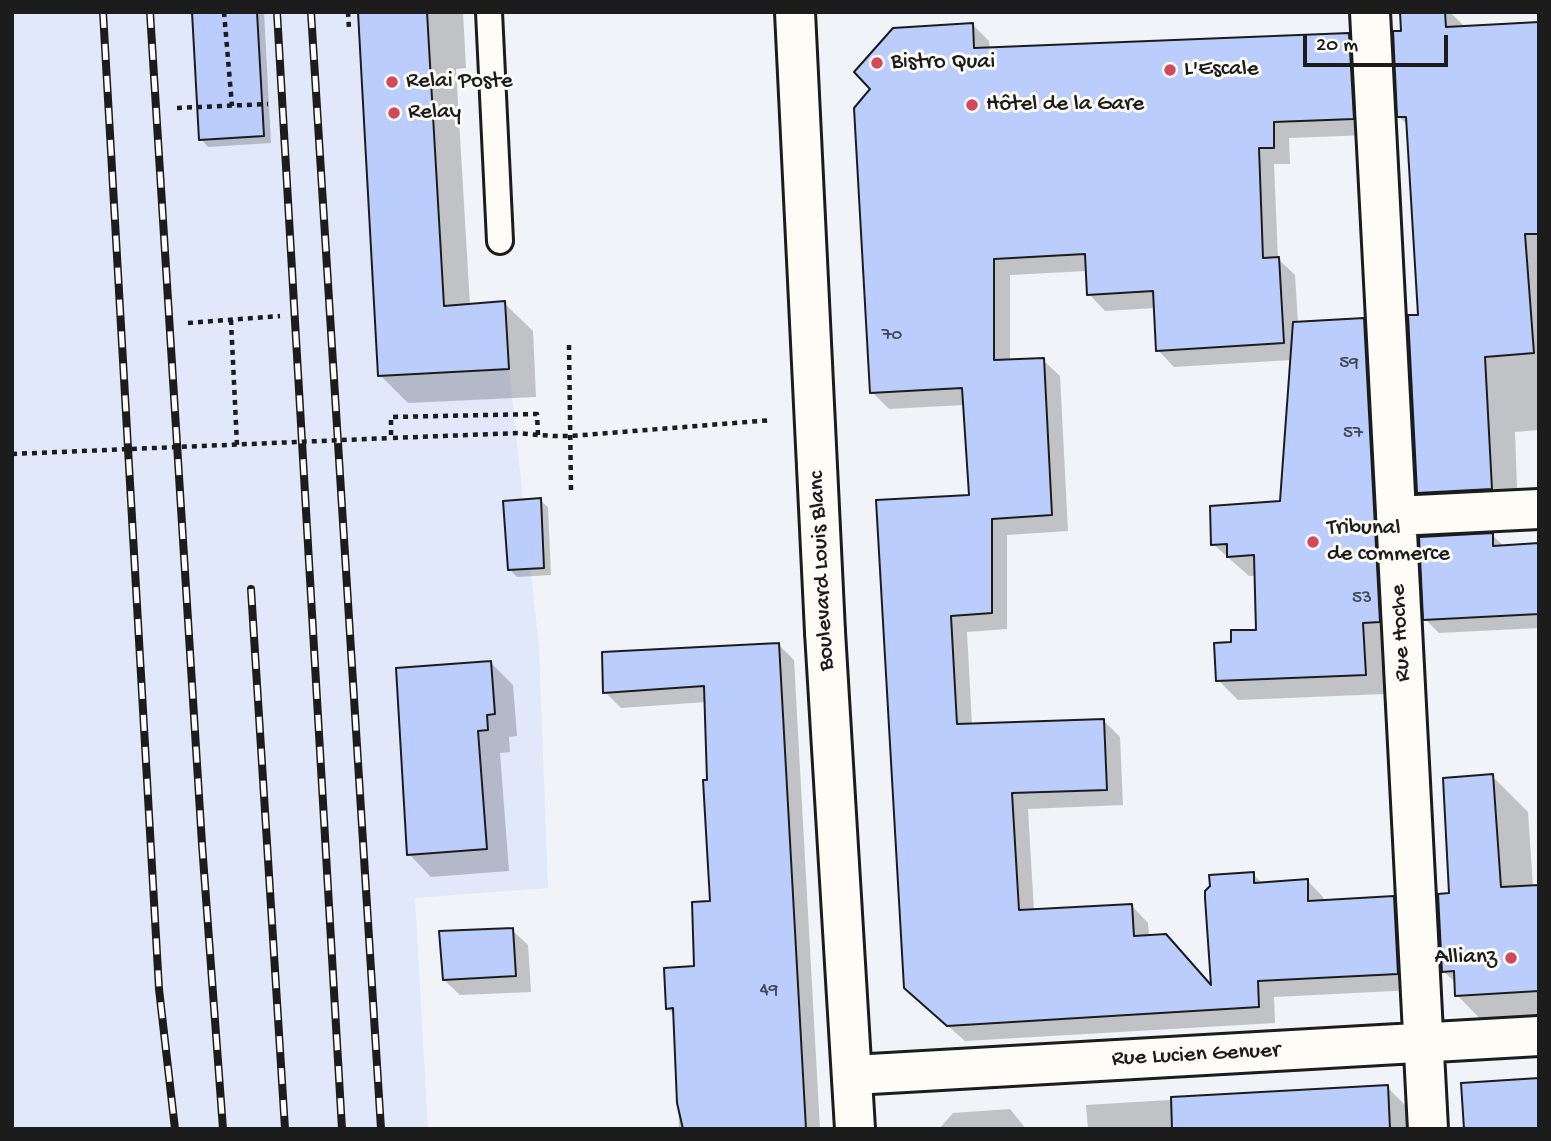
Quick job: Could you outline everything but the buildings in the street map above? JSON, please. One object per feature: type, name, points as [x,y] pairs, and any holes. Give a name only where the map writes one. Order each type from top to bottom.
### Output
[{"type":"street","name":"Boulevard Louis Blanc","points":[[795,12],[825,632],[855,1129]]},
{"type":"street","name":"Rue Hoche","points":[[1370,12],[1428,1129]]},
{"type":"street","points":[[1395,516],[1539,509]]},
{"type":"street","name":"Rue Lucien Genuer","points":[[853,1075],[1539,1036]]},
{"type":"lane","points":[[489,12],[500,241]]},
{"type":"path","points":[[224,12],[232,106]]},
{"type":"path","points":[[348,12],[349,29]]},
{"type":"path","points":[[177,108],[268,104]]},
{"type":"path","points":[[188,323],[280,316]]},
{"type":"path","points":[[231,320],[237,445]]},
{"type":"path","points":[[569,345],[571,490]]},
{"type":"path","points":[[391,438],[391,417],[418,416],[537,414],[538,435]]},
{"type":"path","points":[[12,454],[391,438],[571,436],[815,417]]},
{"type":"shaded area","points":[[12,12],[358,12],[378,376],[509,369],[539,647],[548,888],[415,898],[428,1129],[12,1129]]},
{"type":"railway","points":[[103,12],[159,989],[175,1129]]},
{"type":"railway","points":[[150,12],[202,844],[223,1129]]},
{"type":"railway","points":[[277,12],[342,1129]]},
{"type":"railway","points":[[311,12],[381,1129]]},
{"type":"railway","points":[[251,589],[285,1129]]},
{"type":"place","name":"Bistro Quai","points":[[877,63]]},
{"type":"place","name":"L'Escale","points":[[1170,70]]},
{"type":"place","name":"Relai Poste","points":[[392,82]]},
{"type":"place","name":"Hôtel de la Gare","points":[[972,105]]},
{"type":"place","name":"Relay","points":[[394,113]]},
{"type":"place","name":"Tribunal de commerce","points":[[1313,542]]},
{"type":"place","name":"Allianz","points":[[1511,958]]}]
